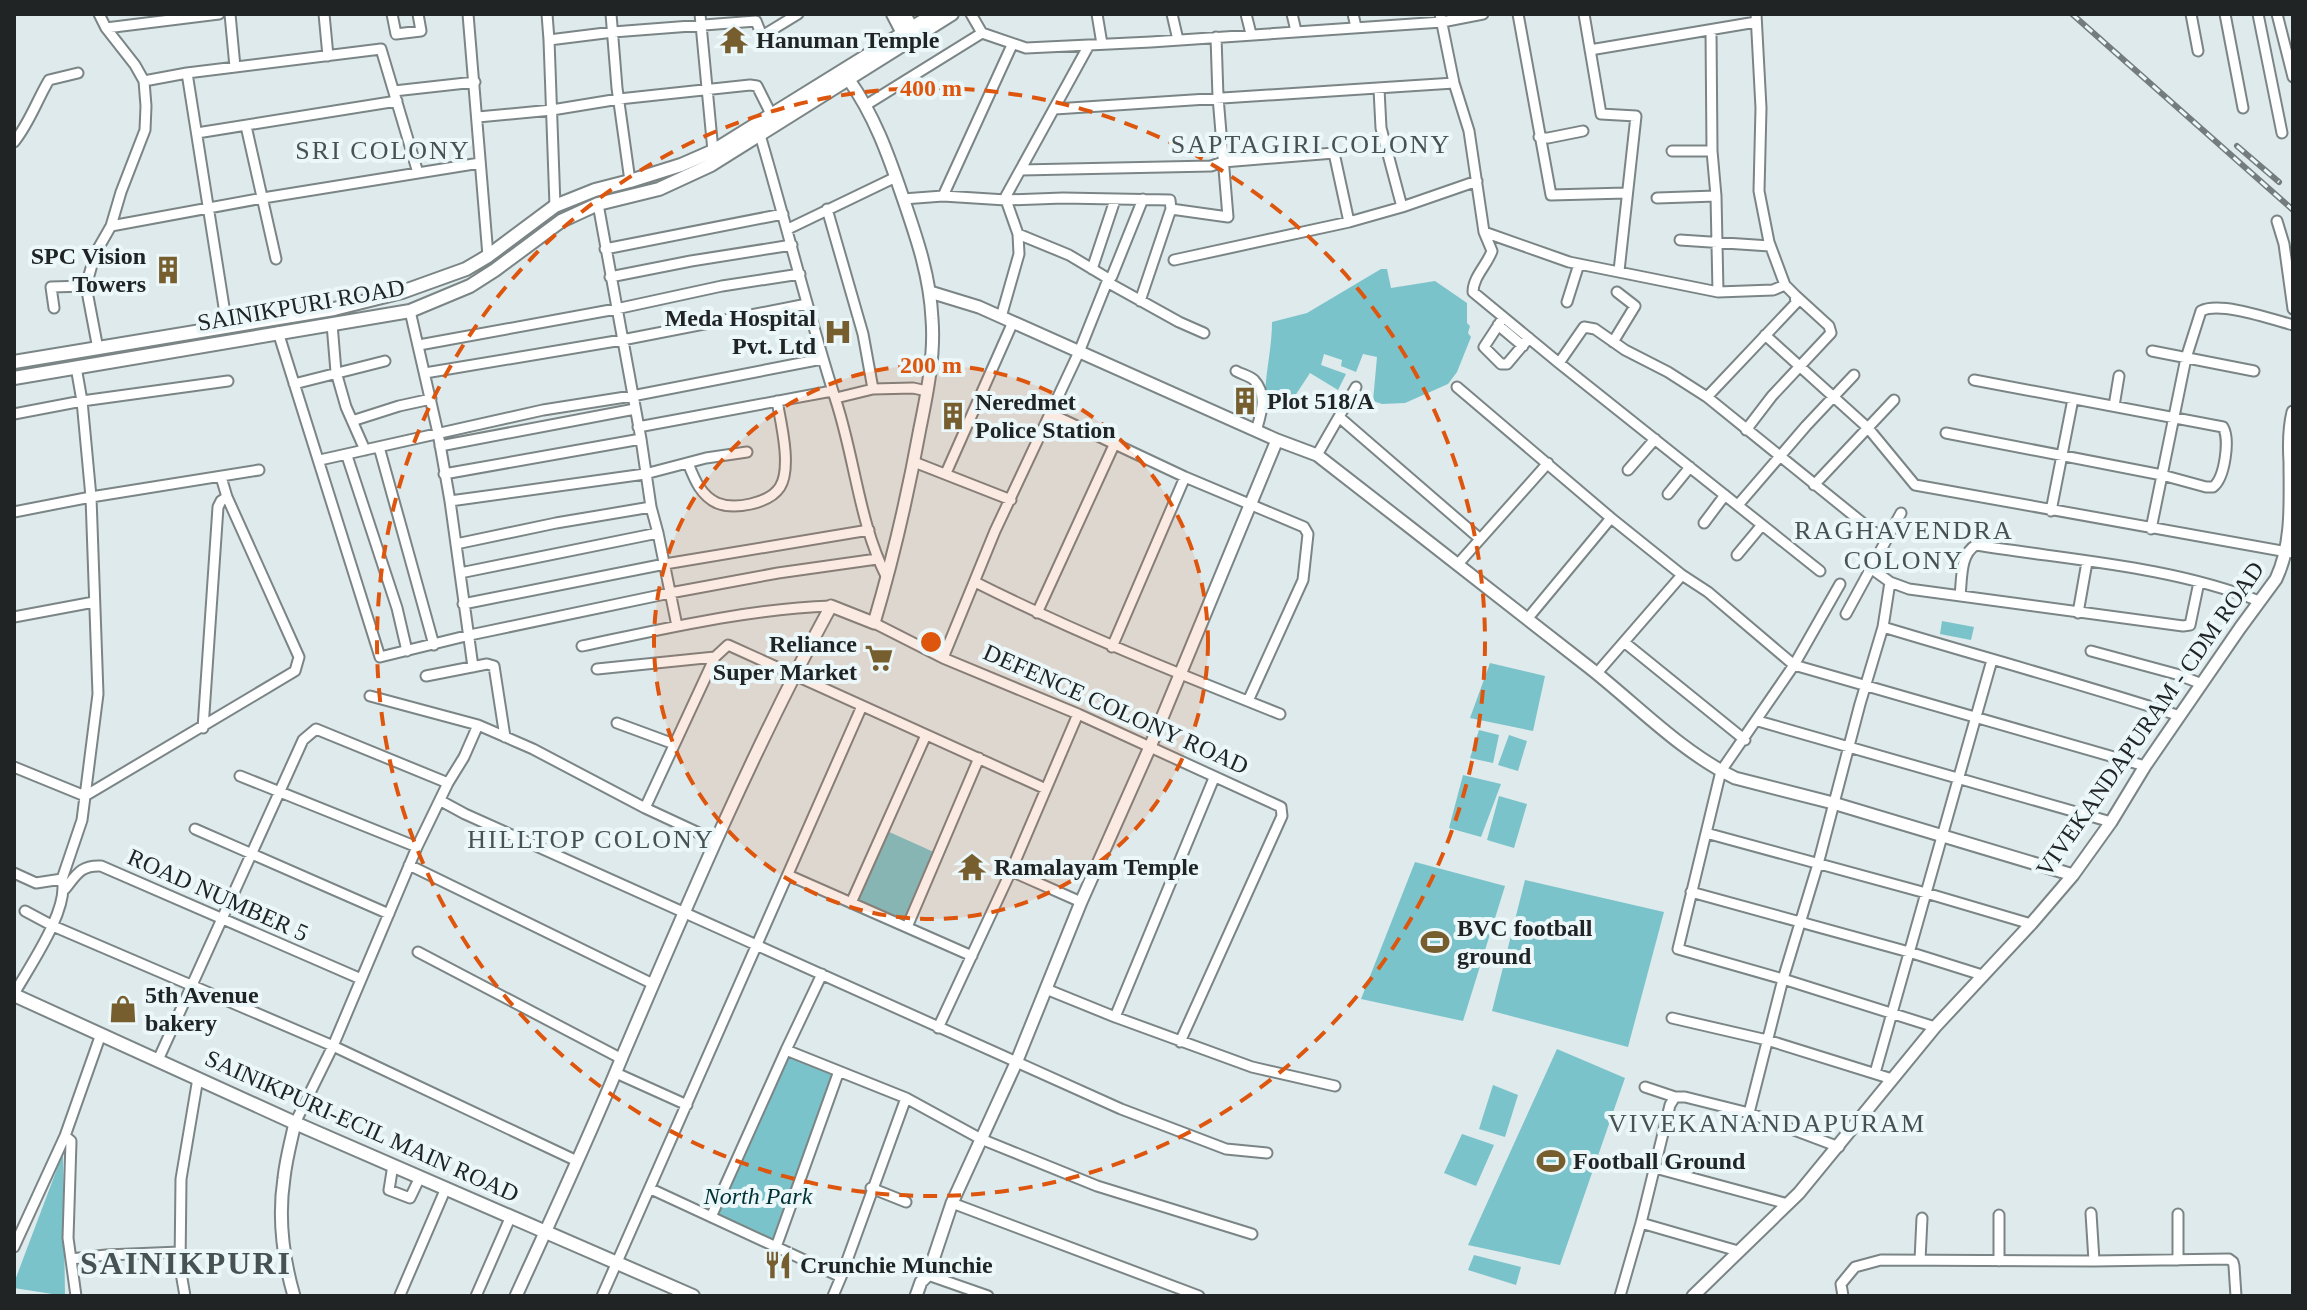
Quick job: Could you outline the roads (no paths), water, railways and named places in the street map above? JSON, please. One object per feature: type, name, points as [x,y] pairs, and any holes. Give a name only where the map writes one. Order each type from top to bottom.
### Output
[{"type":"main road","points":[[893,14],[910,35]]},
{"type":"main road","points":[[904,14],[910,35]]},
{"type":"main road","name":"SAINIKPURI ROAD","points":[[14,378],[410,311],[470,286],[561,221],[598,204],[659,189],[711,165],[849,80],[934,14]]},
{"type":"main road","name":"SAINIKPURI ROAD","points":[[14,362],[334,309],[402,292],[466,269],[513,239],[555,206],[595,190],[681,165],[713,151],[771,114],[952,14]]},
{"type":"main road","points":[[513,239],[522,251]]},
{"type":"main road","points":[[499,248],[509,260]]},
{"type":"main road","name":"SAINIKPURI-ECIL MAIN ROAD","points":[[14,995],[295,1123],[693,1296]]},
{"type":"street","points":[[98,349],[86,286],[95,254],[111,226],[145,130],[144,81],[99,14]]},
{"type":"street","points":[[106,28],[219,14]]},
{"type":"street","points":[[230,14],[235,67]]},
{"type":"street","points":[[324,14],[328,56]]},
{"type":"street","points":[[392,14],[396,34],[421,31],[418,14]]},
{"type":"street","points":[[468,14],[488,256]]},
{"type":"street","points":[[547,14],[555,206]]},
{"type":"street","points":[[611,14],[630,181]]},
{"type":"street","points":[[700,14],[713,151]]},
{"type":"street","points":[[549,40],[756,21],[762,36],[798,14]]},
{"type":"street","points":[[971,14],[982,33],[1026,48],[1356,27],[1483,14]]},
{"type":"street","points":[[1097,14],[1102,44]]},
{"type":"street","points":[[1172,14],[1178,40]]},
{"type":"street","points":[[1246,14],[1251,34]]},
{"type":"street","points":[[1292,14],[1296,31]]},
{"type":"street","points":[[1353,14],[1356,27]]},
{"type":"street","points":[[1518,14],[1551,195],[1626,193]]},
{"type":"street","points":[[1584,14],[1601,114],[1636,116],[1619,271]]},
{"type":"street","points":[[2191,14],[2198,51]]},
{"type":"street","points":[[2225,14],[2243,108]]},
{"type":"street","points":[[2258,14],[2282,133]]},
{"type":"street","points":[[2277,14],[2293,77]]},
{"type":"street","points":[[1441,18],[1454,83],[1469,131],[1484,232],[1492,251],[1475,280],[1473,292],[1526,342],[1559,363],[1820,571]]},
{"type":"street","points":[[1590,50],[1711,30],[1756,18],[1761,108],[1759,191],[1770,246],[1785,285],[1829,326],[1831,333],[1772,396],[1746,430]]},
{"type":"street","points":[[1711,30],[1718,292]]},
{"type":"street","points":[[866,105],[982,33]]},
{"type":"street","points":[[1171,209],[1228,217],[1216,37]]},
{"type":"street","points":[[943,196],[1012,45]]},
{"type":"street","points":[[946,473],[1007,320],[1019,254],[1018,234],[1006,196],[1089,45]]},
{"type":"street","points":[[144,81],[381,49],[418,173]]},
{"type":"street","points":[[14,142],[24,130],[49,80],[78,73]]},
{"type":"street","points":[[187,73],[227,326]]},
{"type":"street","points":[[582,646],[677,626],[801,607],[831,606],[874,623],[906,503],[927,391],[933,322],[924,259],[896,177],[866,105],[849,80]]},
{"type":"street","points":[[197,133],[475,82]]},
{"type":"street","points":[[1055,109],[1454,83]]},
{"type":"street","points":[[478,117],[742,85],[757,86],[771,114]]},
{"type":"street","points":[[1379,89],[1381,128],[1402,207]]},
{"type":"street","points":[[246,126],[276,259]]},
{"type":"street","points":[[1539,137],[1583,131]]},
{"type":"street","points":[[760,135],[834,394],[877,559],[887,578]]},
{"type":"street","points":[[1672,151],[1712,151]]},
{"type":"street","points":[[1021,170],[1211,166],[1223,162],[1334,153],[1349,222]]},
{"type":"street","points":[[111,226],[480,163]]},
{"type":"street","points":[[788,229],[896,177]]},
{"type":"street","points":[[1174,260],[1349,222],[1477,181]]},
{"type":"street","points":[[903,199],[943,196],[1006,200],[1170,200],[1171,209],[1140,301]]},
{"type":"street","points":[[1657,198],[1716,196]]},
{"type":"street","points":[[943,658],[995,531],[1079,352],[1143,199]]},
{"type":"street","points":[[1092,269],[1115,200]]},
{"type":"street","points":[[598,204],[651,507],[677,626]]},
{"type":"street","points":[[827,209],[863,334],[873,389]]},
{"type":"street","points":[[605,249],[783,214]]},
{"type":"street","points":[[2277,221],[2284,244],[2293,309]]},
{"type":"street","points":[[1484,232],[1579,264],[1718,292],[1773,290],[1785,285]]},
{"type":"street","points":[[1018,234],[1069,255],[1140,301],[1204,333]]},
{"type":"street","points":[[1680,240],[1770,246]]},
{"type":"street","points":[[610,277],[792,245]]},
{"type":"street","points":[[1567,302],[1579,264]]},
{"type":"street","points":[[419,345],[722,286],[800,274]]},
{"type":"street","points":[[54,308],[51,287],[86,286]]},
{"type":"street","points":[[930,292],[979,307],[1256,431],[1317,455],[1528,618],[1679,743],[1721,771],[1735,778],[1833,803],[2073,875]]},
{"type":"street","points":[[1613,342],[1635,306],[1617,292]]},
{"type":"street","points":[[1707,397],[1796,303],[1795,295]]},
{"type":"street","points":[[425,373],[622,340],[807,304]]},
{"type":"street","points":[[2151,529],[2186,358],[2201,311],[2212,307],[2293,325]]},
{"type":"street","points":[[410,311],[438,433],[473,667]]},
{"type":"street","points":[[1501,321],[1484,347],[1501,364],[1507,364],[1526,342]]},
{"type":"street","points":[[332,324],[336,372],[365,450]]},
{"type":"street","points":[[1559,363],[1584,327],[1595,329],[1707,397],[1885,541]]},
{"type":"street","points":[[278,332],[380,657],[670,593],[877,559]]},
{"type":"street","points":[[1765,335],[1868,428],[1915,485],[2290,553]]},
{"type":"street","points":[[2152,351],[2254,371]]},
{"type":"street","points":[[320,460],[543,410],[822,359]]},
{"type":"street","points":[[294,384],[385,361]]},
{"type":"street","points":[[14,995],[53,926],[82,820],[98,694],[91,497],[76,367]]},
{"type":"street","points":[[1236,371],[1253,379],[1262,396],[1263,409],[1256,431]]},
{"type":"street","points":[[1738,505],[1854,375]]},
{"type":"street","points":[[2114,406],[2119,376]]},
{"type":"street","points":[[1946,433],[2162,475],[2206,487],[2213,487],[2221,479],[2227,436],[2223,427],[1974,380]]},
{"type":"street","points":[[14,414],[82,401],[228,381]]},
{"type":"street","points":[[1317,455],[1356,387]]},
{"type":"street","points":[[1457,387],[1611,518],[1682,575],[1711,594],[1794,665],[2145,766]]},
{"type":"street","points":[[638,427],[777,401],[873,389],[913,388],[927,391]]},
{"type":"street","points":[[352,421],[431,399]]},
{"type":"street","points":[[2051,511],[2073,399]]},
{"type":"street","points":[[1814,485],[1894,400]]},
{"type":"street","points":[[688,463],[696,485],[716,503],[743,506],[764,500],[780,487],[787,457],[777,401]]},
{"type":"street","points":[[440,446],[635,409]]},
{"type":"street","name":"VIVEKANDAPURAM - CDM ROAD","points":[[1693,1296],[1788,1204],[1839,1147],[1935,1027],[2073,875],[2276,579],[2290,553],[2289,439],[2293,412]]},
{"type":"street","points":[[1049,413],[1185,477],[1304,527],[1308,534],[1303,580],[1248,701]]},
{"type":"street","points":[[1339,417],[1479,538]]},
{"type":"street","points":[[444,474],[641,439]]},
{"type":"street","points":[[1628,470],[1655,439]]},
{"type":"street","points":[[916,1296],[921,1282],[928,1275],[952,1203],[1016,1063],[1277,440]]},
{"type":"street","points":[[1037,613],[1114,445]]},
{"type":"street","points":[[379,447],[434,645]]},
{"type":"street","points":[[450,501],[645,474],[706,458],[747,452]]},
{"type":"street","points":[[347,456],[397,608],[407,651]]},
{"type":"street","points":[[914,462],[1011,500]]},
{"type":"street","points":[[1458,564],[1548,463]]},
{"type":"street","points":[[1668,494],[1690,467]]},
{"type":"street","points":[[14,512],[259,470]]},
{"type":"street","points":[[85,796],[289,676],[299,666],[299,657],[227,497],[221,477]]},
{"type":"street","points":[[1112,647],[1185,477]]},
{"type":"street","points":[[1704,523],[1725,495]]},
{"type":"street","points":[[203,728],[218,507],[227,497]]},
{"type":"street","points":[[456,544],[651,507]]},
{"type":"street","points":[[1846,614],[1901,513]]},
{"type":"street","points":[[1528,618],[1611,518]]},
{"type":"street","points":[[1737,555],[1762,525]]},
{"type":"street","points":[[463,604],[665,564],[869,530]]},
{"type":"street","points":[[460,573],[658,533]]},
{"type":"street","points":[[1960,596],[1966,555],[1976,545],[2179,577],[2259,601]]},
{"type":"street","points":[[2078,613],[2087,562]]},
{"type":"street","points":[[1872,569],[1890,582],[1909,589],[2183,626],[2190,625],[2199,582]]},
{"type":"street","points":[[1597,673],[1682,575]]},
{"type":"street","points":[[975,582],[1112,647],[1280,714]]},
{"type":"street","points":[[1749,1113],[1783,979],[1883,627],[1890,582]]},
{"type":"street","points":[[1840,584],[1794,665],[1721,771],[1678,949],[1935,1027]]},
{"type":"street","points":[[14,617],[94,602]]},
{"type":"street","points":[[516,1296],[716,841],[794,674],[831,606]]},
{"type":"street","name":"DEFENCE COLONY ROAD","points":[[874,623],[943,658],[1078,714],[1281,807],[1282,816],[1180,1042]]},
{"type":"street","points":[[1883,627],[2082,684],[2180,716]]},
{"type":"street","points":[[1624,642],[1745,740]]},
{"type":"street","points":[[645,808],[715,657],[728,645],[1046,789]]},
{"type":"street","points":[[2091,651],[2202,684]]},
{"type":"street","points":[[597,669],[715,657]]},
{"type":"street","points":[[1875,1073],[1992,660]]},
{"type":"street","points":[[426,676],[487,664],[494,666],[505,737]]},
{"type":"street","points":[[370,696],[478,725],[533,749],[645,808],[716,841]]},
{"type":"street","points":[[602,1296],[862,706]]},
{"type":"street","points":[[938,1028],[1011,871],[1078,714]]},
{"type":"street","points":[[1758,721],[2111,822]]},
{"type":"street","points":[[617,723],[674,744]]},
{"type":"street","points":[[294,1296],[286,1269],[281,1209],[295,1123],[333,1046],[417,847],[478,725]]},
{"type":"street","points":[[158,1060],[303,740],[316,729],[448,783]]},
{"type":"street","points":[[851,903],[926,735]]},
{"type":"street","points":[[907,927],[979,758]]},
{"type":"street","points":[[14,767],[85,796]]},
{"type":"street","points":[[240,776],[417,847]]},
{"type":"street","points":[[1115,1017],[1214,778]]},
{"type":"street","points":[[441,801],[1121,1109],[1226,1149],[1267,1153]]},
{"type":"street","points":[[195,829],[389,914]]},
{"type":"street","points":[[1706,833],[2031,924]]},
{"type":"street","points":[[409,865],[653,984]]},
{"type":"street","name":"ROAD NUMBER 5","points":[[63,884],[89,866],[101,866],[361,979]]},
{"type":"street","points":[[1011,871],[1081,902]]},
{"type":"street","points":[[14,873],[36,883],[63,884]]},
{"type":"street","points":[[788,875],[972,956]]},
{"type":"street","points":[[1691,892],[1982,975]]},
{"type":"street","points":[[25,911],[53,926],[333,1046],[577,1161]]},
{"type":"street","points":[[418,952],[622,1059]]},
{"type":"street","points":[[711,1217],[822,974]]},
{"type":"street","points":[[1046,989],[1180,1042],[1270,1072],[1335,1086]]},
{"type":"street","points":[[1672,1018],[1767,1040],[1892,1079]]},
{"type":"street","points":[[14,1247],[65,1136],[101,1034]]},
{"type":"street","points":[[786,1050],[906,1098],[981,1139],[1097,1186],[1252,1234]]},
{"type":"street","points":[[776,1247],[839,1071]]},
{"type":"street","points":[[616,1073],[687,1105]]},
{"type":"street","points":[[185,1296],[180,1267],[181,1179],[198,1078]]},
{"type":"street","points":[[1645,1087],[1675,1097],[1749,1113],[1839,1147]]},
{"type":"street","points":[[1620,1296],[1670,1105],[1675,1097]]},
{"type":"street","points":[[833,1296],[906,1098]]},
{"type":"street","points":[[65,1136],[71,1141],[72,1154],[68,1238],[76,1296]]},
{"type":"street","points":[[393,1165],[389,1190],[410,1198],[420,1177]]},
{"type":"street","points":[[1655,1168],[1788,1204]]},
{"type":"street","points":[[400,1295],[446,1188]]},
{"type":"street","points":[[871,1188],[906,1202]]},
{"type":"street","points":[[651,1189],[841,1277]]},
{"type":"street","points":[[952,1203],[1199,1296]]},
{"type":"street","points":[[2091,1213],[2094,1261]]},
{"type":"street","points":[[2178,1214],[2178,1260]]},
{"type":"street","points":[[1999,1215],[1999,1261]]},
{"type":"street","points":[[476,1296],[511,1216]]},
{"type":"street","points":[[1920,1260],[1922,1218]]},
{"type":"street","points":[[1641,1223],[1738,1251]]},
{"type":"street","points":[[71,1259],[180,1252]]},
{"type":"street","points":[[1843,1296],[1841,1284],[1855,1267],[1881,1260],[2231,1260],[2236,1296]]},
{"type":"street","points":[[928,1275],[988,1296]]},
{"type":"railway","points":[[2072,14],[2293,210]]},
{"type":"railway","points":[[2237,146],[2279,182]]},
{"type":"place","name":"Hanuman Temple","points":[[734,40]]},
{"type":"place","name":"SPC Vision Towers","points":[[168,270]]},
{"type":"place","name":"Meda Hospital Pvt. Ltd","points":[[838,332]]},
{"type":"place","name":"Plot 518/A","points":[[1245,401]]},
{"type":"place","name":"Neredmet Police Station","points":[[953,416]]},
{"type":"place","name":"Reliance Super Market","points":[[879,658]]},
{"type":"place","name":"Ramalayam Temple","points":[[972,867]]},
{"type":"place","name":"BVC football ground","points":[[1435,942]]},
{"type":"place","name":"5th Avenue bakery","points":[[123,1009]]},
{"type":"place","name":"Football Ground","points":[[1551,1161]]},
{"type":"place","name":"Crunchie Munchie","points":[[778,1265]]},
{"type":"district","name":"SAPTAGIRI COLONY","points":[[1311,144]]},
{"type":"district","name":"SRI COLONY","points":[[383,150]]},
{"type":"district","name":"RAGHAVENDRA COLONY","points":[[1904,545]]},
{"type":"district","name":"HILLTOP COLONY","points":[[591,839]]},
{"type":"district","name":"VIVEKANANDAPURAM","points":[[1767,1123]]},
{"type":"district","name":"SAINIKPURI","points":[[186,1263]]},
{"type":"park label","name":"North Park","points":[[758,1196]]}]
